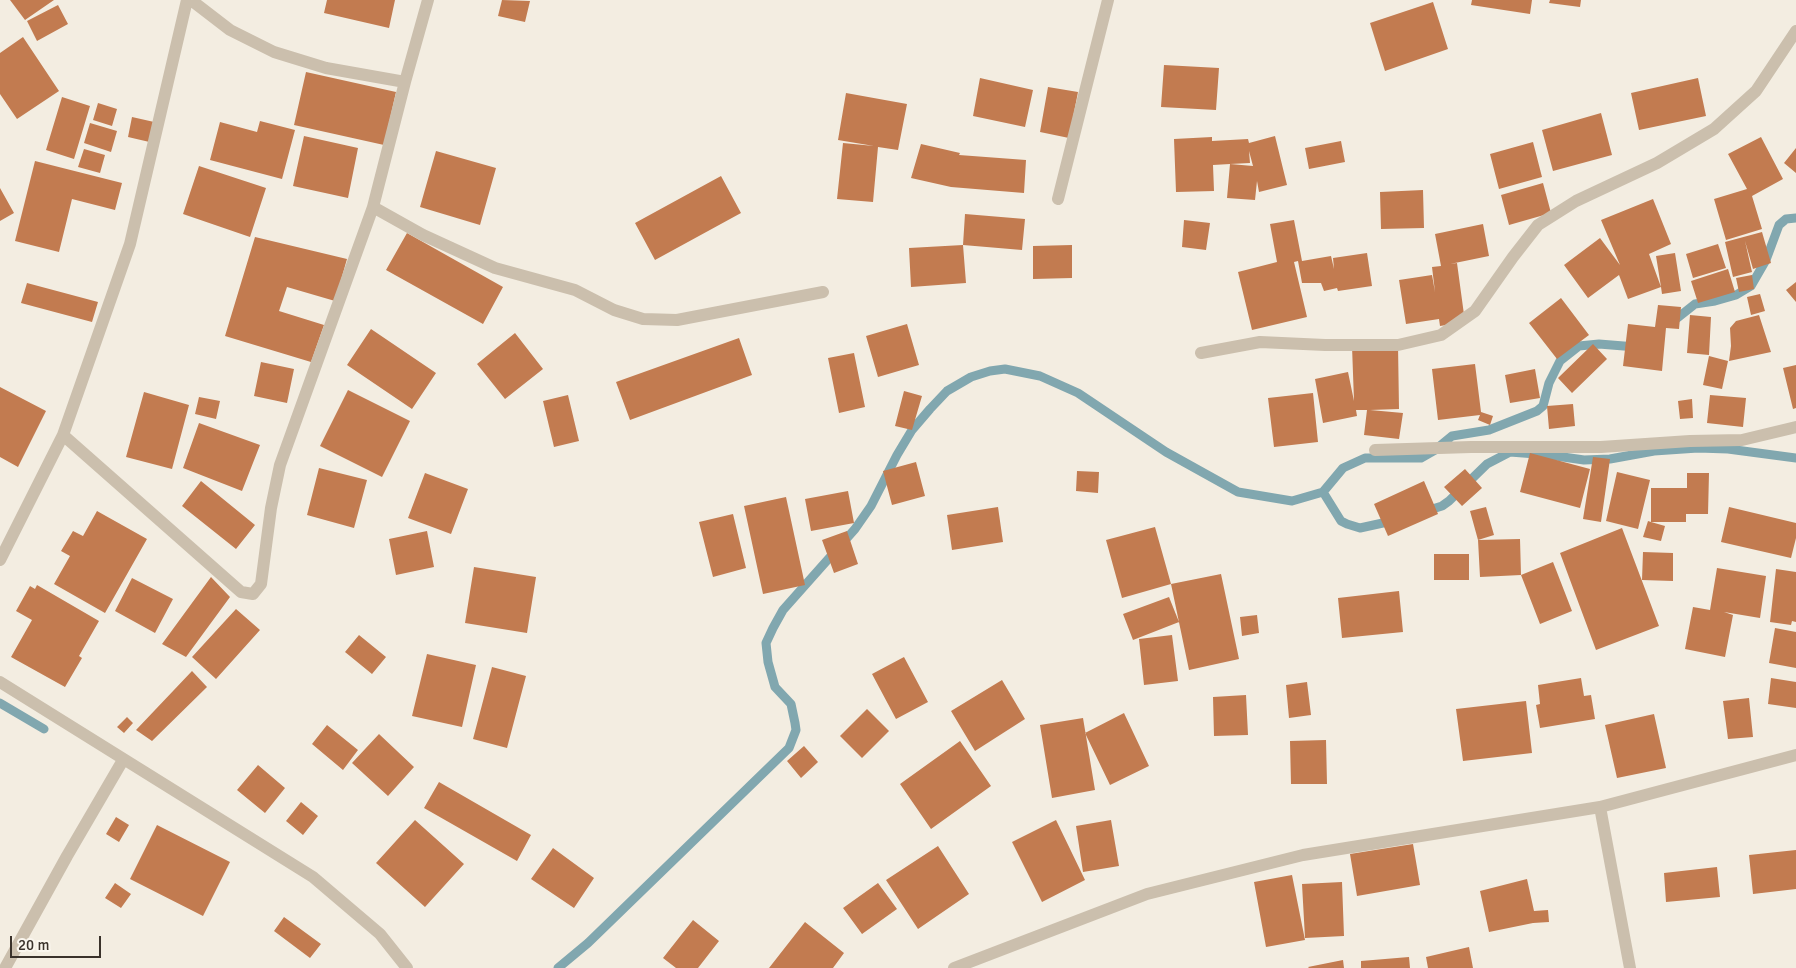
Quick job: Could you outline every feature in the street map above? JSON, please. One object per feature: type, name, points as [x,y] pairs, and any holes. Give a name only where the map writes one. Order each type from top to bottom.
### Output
[{"type":"street","points":[[0,560],[63,435],[130,244],[189,0],[230,30],[274,52],[326,68],[405,82]]},
{"type":"street","points":[[63,435],[241,592],[253,594],[261,584],[271,508],[280,465],[373,207],[428,0]]},
{"type":"street","points":[[1058,199],[1108,0]]},
{"type":"street","points":[[1201,353],[1260,342],[1325,345],[1398,345],[1441,335],[1475,311],[1513,257],[1538,226],[1576,201],[1657,163],[1714,129],[1756,91],[1796,31]]},
{"type":"street","points":[[373,207],[423,235],[495,268],[575,290],[614,310],[643,319],[676,320],[823,292]]},
{"type":"street","points":[[1375,450],[1471,447],[1601,447],[1690,441],[1742,440],[1796,426]]},
{"type":"street","points":[[0,682],[313,876],[380,934],[407,968]]},
{"type":"street","points":[[954,968],[1147,894],[1303,854],[1600,807],[1796,755]]},
{"type":"street","points":[[5,968],[123,760]]},
{"type":"street","points":[[1600,807],[1630,968]]},
{"type":"building","points":[[10,0],[54,0],[25,20]]},
{"type":"building","points":[[327,0],[395,0],[389,28],[324,13]]},
{"type":"building","points":[[502,0],[530,1],[525,22],[498,16]]},
{"type":"building","points":[[1472,0],[1532,0],[1530,14],[1471,5]]},
{"type":"building","points":[[1550,0],[1581,0],[1580,7],[1549,3]]},
{"type":"building","points":[[1433,2],[1448,49],[1385,71],[1370,23]]},
{"type":"building","points":[[58,5],[68,24],[37,41],[27,21]]},
{"type":"building","points":[[23,37],[59,91],[17,119],[0,94],[0,53]]},
{"type":"building","points":[[1164,65],[1219,68],[1216,110],[1161,107]]},
{"type":"building","points":[[306,72],[396,92],[384,145],[294,125]]},
{"type":"building","points":[[980,78],[1033,90],[1025,127],[973,116]]},
{"type":"building","points":[[1698,78],[1706,116],[1639,130],[1631,93]]},
{"type":"building","points":[[1048,87],[1078,92],[1069,138],[1040,132]]},
{"type":"building","points":[[846,93],[907,104],[898,150],[878,147],[873,202],[837,199],[843,143],[874,146],[838,140]]},
{"type":"building","points":[[62,97],[90,106],[74,159],[46,150]]},
{"type":"building","points":[[98,103],[117,109],[112,126],[93,120]]},
{"type":"building","points":[[1601,113],[1612,155],[1553,171],[1542,130]]},
{"type":"building","points":[[132,117],[163,124],[158,144],[128,137]]},
{"type":"building","points":[[260,121],[295,130],[282,179],[210,160],[220,122],[257,132]]},
{"type":"building","points":[[90,123],[117,131],[111,152],[84,143]]},
{"type":"building","points":[[304,136],[358,148],[348,198],[293,186]]},
{"type":"building","points":[[1275,136],[1287,185],[1259,192],[1257,181],[1255,200],[1227,198],[1230,164],[1213,165],[1214,191],[1176,192],[1174,139],[1212,137],[1212,141],[1248,139],[1249,143]],"holes":[[[1249,151],[1253,166],[1230,164],[1250,163]]]},
{"type":"building","points":[[1761,137],[1783,179],[1752,196],[1762,229],[1726,240],[1714,199],[1747,189],[1728,154]]},
{"type":"building","points":[[1341,141],[1345,162],[1309,169],[1305,148]]},
{"type":"building","points":[[1533,142],[1542,177],[1499,189],[1490,154]]},
{"type":"building","points":[[921,144],[960,153],[959,155],[1026,160],[1024,193],[951,187],[911,178]]},
{"type":"building","points":[[1796,148],[1796,173],[1784,163]]},
{"type":"building","points":[[84,149],[105,155],[100,173],[78,167]]},
{"type":"building","points":[[436,151],[496,168],[480,225],[420,207]]},
{"type":"building","points":[[35,161],[122,183],[115,210],[72,199],[59,252],[15,241]]},
{"type":"building","points":[[199,166],[266,188],[250,237],[183,214]]},
{"type":"building","points":[[721,176],[741,213],[655,260],[635,223]]},
{"type":"building","points":[[1543,183],[1551,213],[1509,225],[1501,195]]},
{"type":"building","points":[[0,188],[14,213],[0,221]]},
{"type":"building","points":[[1423,190],[1424,228],[1381,229],[1380,192]]},
{"type":"building","points":[[1653,199],[1671,244],[1649,254],[1661,287],[1628,299],[1619,275],[1588,298],[1564,265],[1600,238],[1620,265],[1601,220]]},
{"type":"building","points":[[965,214],[1025,219],[1022,250],[963,245]]},
{"type":"building","points":[[1184,220],[1210,223],[1206,250],[1182,247]]},
{"type":"building","points":[[1294,220],[1302,261],[1331,256],[1334,269],[1333,258],[1367,253],[1372,286],[1338,291],[1337,288],[1324,291],[1321,283],[1302,283],[1298,261],[1294,262],[1307,317],[1252,330],[1238,272],[1277,262],[1270,224]]},
{"type":"building","points":[[1483,224],[1489,256],[1450,264],[1457,263],[1465,322],[1440,326],[1439,319],[1406,324],[1399,280],[1432,275],[1435,292],[1432,267],[1441,266],[1435,234]]},
{"type":"building","points":[[1762,232],[1771,263],[1753,269],[1745,241],[1752,272],[1733,277],[1725,242]]},
{"type":"building","points":[[407,233],[503,287],[483,324],[386,270]]},
{"type":"building","points":[[255,237],[347,259],[335,301],[287,287],[279,311],[324,325],[311,362],[225,336]]},
{"type":"building","points":[[1718,244],[1726,268],[1693,278],[1686,254]]},
{"type":"building","points":[[963,245],[966,283],[911,287],[909,248]]},
{"type":"building","points":[[1072,245],[1072,278],[1033,279],[1033,246]]},
{"type":"building","points":[[1675,253],[1681,291],[1662,294],[1656,256]]},
{"type":"building","points":[[1728,269],[1735,292],[1698,303],[1691,281]]},
{"type":"building","points":[[1752,275],[1754,289],[1739,292],[1736,278]]},
{"type":"building","points":[[1796,282],[1796,302],[1786,290]]},
{"type":"building","points":[[27,283],[98,302],[92,322],[21,303]]},
{"type":"building","points":[[1760,294],[1765,311],[1751,315],[1747,297]]},
{"type":"building","points":[[1561,298],[1589,335],[1557,359],[1529,323]]},
{"type":"building","points":[[1658,305],[1681,307],[1679,329],[1666,328],[1662,371],[1623,366],[1628,324],[1655,327]]},
{"type":"building","points":[[1690,315],[1711,317],[1709,355],[1687,353]]},
{"type":"building","points":[[1759,315],[1771,352],[1729,361],[1731,346],[1730,328],[1736,321]]},
{"type":"building","points":[[907,324],[919,365],[878,377],[866,336]]},
{"type":"building","points":[[371,329],[436,373],[412,409],[347,365]]},
{"type":"building","points":[[515,333],[543,369],[505,399],[477,364]]},
{"type":"building","points":[[739,338],[752,375],[630,420],[616,382]]},
{"type":"building","points":[[1593,344],[1607,359],[1572,393],[1558,378]]},
{"type":"building","points":[[1398,345],[1399,409],[1370,410],[1403,413],[1399,439],[1364,435],[1367,410],[1356,410],[1357,416],[1323,423],[1315,379],[1348,372],[1354,401],[1352,346]]},
{"type":"building","points":[[854,353],[865,407],[839,413],[828,358]]},
{"type":"building","points":[[1709,356],[1728,361],[1722,389],[1703,385]]},
{"type":"building","points":[[261,362],[294,369],[287,403],[254,396]]},
{"type":"building","points":[[1475,364],[1481,412],[1493,416],[1490,425],[1478,420],[1480,415],[1438,420],[1432,369]]},
{"type":"building","points":[[1796,365],[1796,408],[1793,409],[1783,368]]},
{"type":"building","points":[[1535,369],[1540,398],[1510,403],[1505,375]]},
{"type":"building","points":[[0,387],[46,411],[18,467],[0,457]]},
{"type":"building","points":[[348,390],[410,421],[382,477],[320,446]]},
{"type":"building","points":[[904,391],[922,396],[912,430],[895,426]]},
{"type":"building","points":[[144,392],[189,405],[172,469],[126,457]]},
{"type":"building","points":[[1313,393],[1318,442],[1274,447],[1268,398]]},
{"type":"building","points":[[568,395],[579,441],[554,447],[543,401]]},
{"type":"building","points":[[1710,395],[1746,398],[1743,427],[1707,423]]},
{"type":"building","points":[[199,397],[220,401],[216,419],[195,414]]},
{"type":"building","points":[[1692,399],[1693,418],[1680,419],[1678,401]]},
{"type":"building","points":[[1573,404],[1575,426],[1549,429],[1547,406]]},
{"type":"building","points":[[199,423],[260,445],[242,491],[183,468]]},
{"type":"building","points":[[1530,453],[1590,469],[1580,508],[1520,492]]},
{"type":"building","points":[[1593,457],[1610,459],[1601,522],[1583,519]]},
{"type":"building","points":[[916,462],[925,496],[892,505],[883,471]]},
{"type":"building","points":[[319,468],[367,480],[354,528],[307,515]]},
{"type":"building","points":[[1465,469],[1482,488],[1462,506],[1444,487]]},
{"type":"building","points":[[1077,471],[1099,472],[1098,493],[1076,491]]},
{"type":"building","points":[[1617,472],[1650,480],[1638,529],[1606,521]]},
{"type":"building","points":[[425,473],[468,489],[451,534],[408,518]]},
{"type":"building","points":[[1687,473],[1709,473],[1708,514],[1686,514],[1686,522],[1651,522],[1651,488],[1687,488]]},
{"type":"building","points":[[201,481],[255,525],[236,549],[182,506]]},
{"type":"building","points":[[1424,481],[1438,514],[1388,536],[1374,504]]},
{"type":"building","points":[[848,491],[854,523],[811,531],[805,499]]},
{"type":"building","points":[[786,497],[805,585],[763,594],[744,506]]},
{"type":"building","points":[[998,507],[1003,542],[952,550],[947,515]]},
{"type":"building","points":[[1486,507],[1494,535],[1478,540],[1470,511]]},
{"type":"building","points":[[1729,507],[1796,523],[1796,538],[1791,558],[1721,542]]},
{"type":"building","points":[[97,511],[147,539],[105,613],[54,584],[70,556],[61,551],[73,531],[83,536]]},
{"type":"building","points":[[733,514],[746,568],[713,577],[699,522]]},
{"type":"building","points":[[1648,521],[1665,526],[1661,541],[1643,537]]},
{"type":"building","points":[[1155,527],[1171,584],[1122,598],[1106,540]]},
{"type":"building","points":[[1622,528],[1659,626],[1596,650],[1560,553]]},
{"type":"building","points":[[427,531],[434,567],[396,575],[389,539]]},
{"type":"building","points":[[847,531],[858,564],[834,573],[822,540]]},
{"type":"building","points":[[1520,539],[1521,575],[1480,577],[1478,540]]},
{"type":"building","points":[[1643,552],[1673,553],[1673,581],[1642,580]]},
{"type":"building","points":[[1434,554],[1469,554],[1469,580],[1434,580]]},
{"type":"building","points":[[1553,562],[1572,611],[1540,624],[1521,575]]},
{"type":"building","points":[[474,567],[536,577],[527,633],[465,623]]},
{"type":"building","points":[[1717,568],[1766,576],[1760,618],[1724,612],[1733,615],[1725,657],[1685,649],[1693,607],[1710,610]]},
{"type":"building","points":[[1776,569],[1796,572],[1796,622],[1792,621],[1791,625],[1770,622]]},
{"type":"building","points":[[1221,574],[1239,659],[1189,670],[1171,584]]},
{"type":"building","points":[[211,577],[230,597],[186,657],[162,644]]},
{"type":"building","points":[[132,578],[173,599],[155,633],[115,611]]},
{"type":"building","points":[[37,585],[99,621],[79,656],[82,658],[65,687],[11,657],[32,620],[16,611],[30,586],[35,589]]},
{"type":"building","points":[[1399,591],[1403,632],[1342,638],[1338,598]]},
{"type":"building","points":[[1169,597],[1179,622],[1133,640],[1123,614]]},
{"type":"building","points":[[236,609],[260,630],[216,679],[192,657]]},
{"type":"building","points":[[1257,615],[1259,633],[1242,636],[1240,617]]},
{"type":"building","points":[[1775,628],[1796,632],[1796,668],[1769,663]]},
{"type":"building","points":[[359,635],[386,657],[372,674],[345,652]]},
{"type":"building","points":[[1172,635],[1178,681],[1144,685],[1139,639]]},
{"type":"building","points":[[427,654],[476,665],[462,727],[412,716]]},
{"type":"building","points":[[904,657],[928,702],[896,719],[872,674]]},
{"type":"building","points":[[492,667],[526,676],[507,748],[473,739]]},
{"type":"building","points":[[192,671],[207,687],[152,741],[136,730]]},
{"type":"building","points":[[1581,678],[1584,696],[1591,695],[1595,719],[1540,728],[1536,705],[1540,704],[1538,685]]},
{"type":"building","points":[[1771,678],[1796,682],[1796,708],[1768,704]]},
{"type":"building","points":[[1002,680],[1025,719],[975,751],[951,711]]},
{"type":"building","points":[[1307,682],[1311,715],[1289,718],[1286,685]]},
{"type":"building","points":[[1246,695],[1248,735],[1214,736],[1213,697]]},
{"type":"building","points":[[1749,698],[1753,737],[1728,739],[1723,701]]},
{"type":"building","points":[[1526,701],[1532,753],[1463,761],[1456,709]]},
{"type":"building","points":[[867,709],[889,731],[862,758],[840,736]]},
{"type":"building","points":[[1124,713],[1149,766],[1110,785],[1085,733]]},
{"type":"building","points":[[1654,714],[1666,768],[1617,778],[1605,725]]},
{"type":"building","points":[[127,717],[133,723],[124,733],[117,727]]},
{"type":"building","points":[[1083,718],[1095,790],[1052,798],[1040,725]]},
{"type":"building","points":[[327,725],[358,750],[343,770],[312,744]]},
{"type":"building","points":[[379,734],[414,767],[388,796],[352,763]]},
{"type":"building","points":[[1326,740],[1327,784],[1291,784],[1290,741]]},
{"type":"building","points":[[960,741],[991,786],[931,829],[900,784]]},
{"type":"building","points":[[804,746],[818,762],[801,778],[787,761]]},
{"type":"building","points":[[258,765],[285,788],[265,813],[237,790]]},
{"type":"building","points":[[439,782],[531,835],[517,861],[424,808]]},
{"type":"building","points":[[301,802],[318,816],[303,835],[286,821]]},
{"type":"building","points":[[116,817],[129,825],[119,842],[106,834]]},
{"type":"building","points":[[415,820],[464,864],[425,907],[376,863]]},
{"type":"building","points":[[1056,820],[1085,880],[1042,902],[1012,842]]},
{"type":"building","points":[[1111,820],[1119,866],[1083,872],[1076,826]]},
{"type":"building","points":[[157,825],[230,862],[203,916],[130,879]]},
{"type":"building","points":[[1413,844],[1420,885],[1357,896],[1350,854]]},
{"type":"building","points":[[938,846],[969,894],[918,929],[886,880]]},
{"type":"building","points":[[553,848],[594,878],[574,908],[531,879]]},
{"type":"building","points":[[1796,850],[1796,889],[1753,894],[1749,855]]},
{"type":"building","points":[[1717,867],[1720,897],[1666,902],[1664,873]]},
{"type":"building","points":[[1292,875],[1305,940],[1266,947],[1254,882]]},
{"type":"building","points":[[1527,879],[1534,911],[1548,910],[1549,922],[1533,923],[1489,932],[1480,891]]},
{"type":"building","points":[[1342,882],[1344,936],[1305,938],[1302,884]]},
{"type":"building","points":[[115,883],[131,894],[121,908],[105,898]]},
{"type":"building","points":[[878,883],[897,909],[862,934],[843,908]]},
{"type":"building","points":[[284,917],[321,944],[310,958],[274,931]]},
{"type":"building","points":[[693,920],[719,941],[698,968],[676,968],[663,958]]},
{"type":"building","points":[[805,922],[844,953],[833,968],[769,968]]},
{"type":"building","points":[[1469,947],[1473,968],[1428,968],[1426,957]]},
{"type":"building","points":[[1409,957],[1410,968],[1361,968],[1361,961]]},
{"type":"building","points":[[1343,960],[1344,968],[1308,967]]},
{"type":"waterway","points":[[1671,323],[1695,304],[1736,295],[1751,286],[1766,260],[1779,225],[1786,219],[1796,218]]},
{"type":"waterway","points":[[558,968],[588,943],[789,748],[796,730],[791,704],[775,687],[768,662],[766,643],[773,628],[783,610],[855,529],[871,506],[912,430],[947,391],[971,377],[1005,369],[1040,376],[1078,393],[1166,452],[1238,492],[1292,501],[1323,492],[1343,468],[1365,458],[1421,458],[1435,450],[1452,436],[1489,430],[1537,411],[1543,406],[1549,383],[1560,361],[1579,346],[1599,344],[1636,347]]},
{"type":"waterway","points":[[1426,511],[1442,506],[1487,464],[1510,452],[1584,460],[1610,459],[1654,451],[1698,448],[1728,449],[1796,458]]},
{"type":"waterway","points":[[1323,492],[1341,521],[1347,524],[1360,528],[1392,521]]},
{"type":"waterway","points":[[0,703],[44,729]]}]
